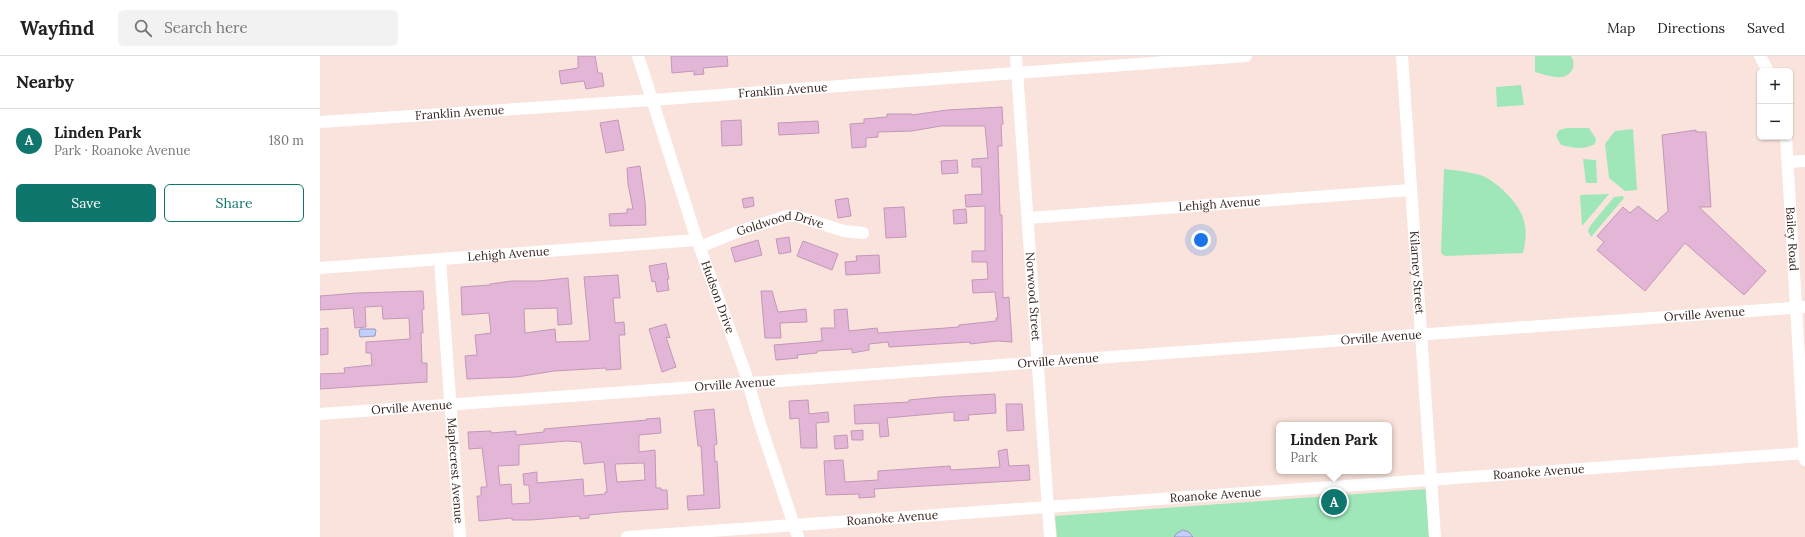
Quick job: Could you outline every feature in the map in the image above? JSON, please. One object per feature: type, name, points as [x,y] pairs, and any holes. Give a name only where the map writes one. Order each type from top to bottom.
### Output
[{"type":"street","name":"Hudson Drive","points":[[638,56],[699,244],[748,384],[798,537]]},
{"type":"street","name":"Norwood Street","points":[[1016,56],[1050,537]]},
{"type":"street","name":"Franklin Avenue","points":[[320,122],[652,100],[1246,56]]},
{"type":"street","name":"Kilarney Street","points":[[1402,56],[1435,537]]},
{"type":"street","points":[[1760,56],[1766,68]]},
{"type":"street","name":"Bailey Road","points":[[1786,140],[1801,307],[1805,460]]},
{"type":"street","points":[[1788,162],[1805,162]]},
{"type":"street","name":"Lehigh Avenue","points":[[1028,218],[1411,190]]},
{"type":"street","name":"Goldwood Drive","points":[[699,244],[787,216],[796,216],[844,231],[863,233]]},
{"type":"street","name":"Lehigh Avenue","points":[[320,268],[699,244]]},
{"type":"street","name":"Maplecrest Avenue","points":[[440,260],[460,537]]},
{"type":"street","name":"Orville Avenue","points":[[320,414],[1801,307]]},
{"type":"street","name":"Roanoke Avenue","points":[[627,537],[1805,453]]},
{"type":"green space","points":[[1535,56],[1571,56],[1574,63],[1571,72],[1568,75],[1558,77],[1545,75],[1535,72]]},
{"type":"green space","points":[[1521,85],[1524,105],[1497,107],[1496,87]]},
{"type":"green space","points":[[1567,128],[1589,128],[1596,139],[1595,144],[1578,148],[1561,145],[1556,136],[1559,130]]},
{"type":"green space","points":[[1633,129],[1637,190],[1625,191],[1609,178],[1605,144],[1615,131]]},
{"type":"green space","points":[[1583,159],[1596,160],[1597,183],[1586,183]]},
{"type":"green space","points":[[1444,169],[1483,176],[1495,183],[1510,197],[1520,211],[1525,226],[1526,234],[1523,253],[1445,256],[1441,253]]},
{"type":"green space","points":[[1609,194],[1583,225],[1582,225],[1580,195]]},
{"type":"green space","points":[[1623,196],[1624,198],[1591,237],[1588,231],[1590,226],[1614,197]]},
{"type":"green space","points":[[1426,489],[1429,537],[1057,537],[1055,516]]},
{"type":"water","points":[[360,329],[375,329],[375,336],[360,337]]},
{"type":"water","points":[[1183,530],[1189,532],[1193,537],[1174,537],[1177,533]]},
{"type":"building","points":[[578,56],[595,56],[598,73],[602,73],[604,86],[586,89],[584,81],[561,84],[559,71],[578,68]]},
{"type":"building","points":[[671,56],[727,56],[728,66],[703,68],[704,74],[694,75],[694,71],[672,73]]},
{"type":"building","points":[[1002,107],[1002,146],[998,146],[1000,215],[1002,215],[1003,298],[1009,297],[1012,342],[997,341],[970,344],[970,342],[889,347],[888,342],[869,344],[869,350],[852,353],[852,349],[817,351],[817,353],[797,355],[798,358],[776,360],[774,345],[822,341],[821,328],[835,328],[834,310],[847,309],[849,331],[877,328],[878,333],[959,327],[959,325],[996,321],[996,318],[998,318],[995,292],[973,293],[972,280],[988,279],[987,262],[972,262],[972,251],[985,251],[985,206],[966,207],[965,195],[982,194],[981,167],[972,167],[972,159],[988,158],[985,126],[941,126],[912,131],[878,132],[878,137],[866,138],[866,147],[852,148],[850,124],[864,123],[864,119],[887,117],[887,114],[912,115],[947,110]]},
{"type":"building","points":[[618,120],[624,150],[606,153],[600,123]]},
{"type":"building","points":[[741,120],[742,145],[722,146],[721,121]]},
{"type":"building","points":[[818,121],[819,133],[779,135],[778,123]]},
{"type":"building","points":[[1696,130],[1696,132],[1706,132],[1711,207],[1699,207],[1766,271],[1744,295],[1685,243],[1645,291],[1597,250],[1604,242],[1597,236],[1623,207],[1630,213],[1638,206],[1657,221],[1668,211],[1662,135]]},
{"type":"building","points":[[957,160],[958,173],[942,174],[941,161]]},
{"type":"building","points":[[640,166],[645,201],[646,225],[610,226],[609,214],[627,213],[627,209],[633,209],[628,184],[627,168]]},
{"type":"building","points":[[753,197],[754,206],[744,208],[742,199]]},
{"type":"building","points":[[848,198],[851,216],[838,218],[835,200]]},
{"type":"building","points":[[904,207],[906,237],[886,238],[884,208]]},
{"type":"building","points":[[966,209],[967,223],[954,224],[953,210]]},
{"type":"building","points":[[789,237],[791,252],[779,254],[776,239]]},
{"type":"building","points":[[758,240],[762,255],[735,262],[731,248]]},
{"type":"building","points":[[803,241],[838,254],[832,270],[797,256]]},
{"type":"building","points":[[879,255],[880,273],[846,275],[845,262],[857,261],[856,256]]},
{"type":"building","points":[[666,263],[669,279],[667,279],[669,290],[657,292],[655,281],[652,282],[649,266]]},
{"type":"building","points":[[618,275],[620,298],[613,298],[615,323],[624,322],[625,335],[619,335],[621,369],[606,370],[606,368],[554,371],[517,377],[467,379],[465,356],[477,355],[475,335],[491,333],[489,313],[462,315],[461,287],[490,285],[512,281],[538,281],[568,278],[572,324],[558,325],[557,308],[524,309],[525,333],[555,329],[556,342],[587,341],[590,340],[584,277]]},
{"type":"building","points":[[423,291],[423,333],[421,333],[422,363],[427,363],[427,382],[320,389],[320,374],[345,373],[344,368],[372,365],[371,353],[366,353],[366,342],[410,339],[409,318],[383,319],[382,306],[365,307],[366,327],[355,328],[353,308],[320,310],[320,296],[357,293]]},
{"type":"building","points":[[761,291],[772,291],[778,312],[806,309],[807,322],[780,323],[781,338],[765,338]]},
{"type":"building","points":[[666,324],[670,338],[666,337],[676,367],[662,372],[649,329]]},
{"type":"building","points":[[328,328],[328,354],[320,355],[320,329]]},
{"type":"building","points":[[995,394],[996,413],[968,415],[969,420],[954,421],[954,412],[887,418],[889,436],[880,437],[879,423],[855,424],[854,405],[909,402],[909,400],[940,397]]},
{"type":"building","points":[[808,400],[809,414],[828,412],[829,422],[816,423],[817,448],[801,448],[799,418],[790,419],[789,401]]},
{"type":"building","points":[[1006,404],[1022,404],[1024,430],[1007,431]]},
{"type":"building","points":[[714,409],[717,444],[714,445],[715,462],[717,461],[720,508],[688,510],[687,496],[704,495],[701,446],[698,446],[694,411]]},
{"type":"building","points":[[660,418],[661,433],[639,435],[639,452],[655,450],[656,488],[667,490],[668,509],[589,515],[589,518],[580,519],[580,516],[531,520],[512,520],[512,518],[479,521],[477,496],[481,496],[481,487],[487,487],[482,448],[469,449],[468,432],[491,431],[491,433],[516,431],[516,435],[544,432],[544,429],[647,420],[646,419]],"holes":[[[567,441],[581,442],[584,464],[604,462],[607,492],[605,492],[605,494],[584,496],[583,479],[537,483],[537,472],[523,474],[524,485],[529,485],[530,503],[512,504],[511,484],[500,485],[498,466],[519,465],[519,445]],[[644,463],[645,480],[617,482],[615,464]]]},
{"type":"building","points":[[863,430],[863,440],[852,440],[851,431]]},
{"type":"building","points":[[847,435],[848,448],[835,449],[834,436]]},
{"type":"building","points":[[1007,449],[1009,466],[1029,465],[1030,480],[874,489],[875,497],[859,498],[859,494],[826,495],[824,461],[843,460],[845,482],[878,480],[878,471],[950,466],[951,470],[1000,467],[998,451]]},
{"type":"place","name":"Linden Park","points":[[1334,502]]}]
